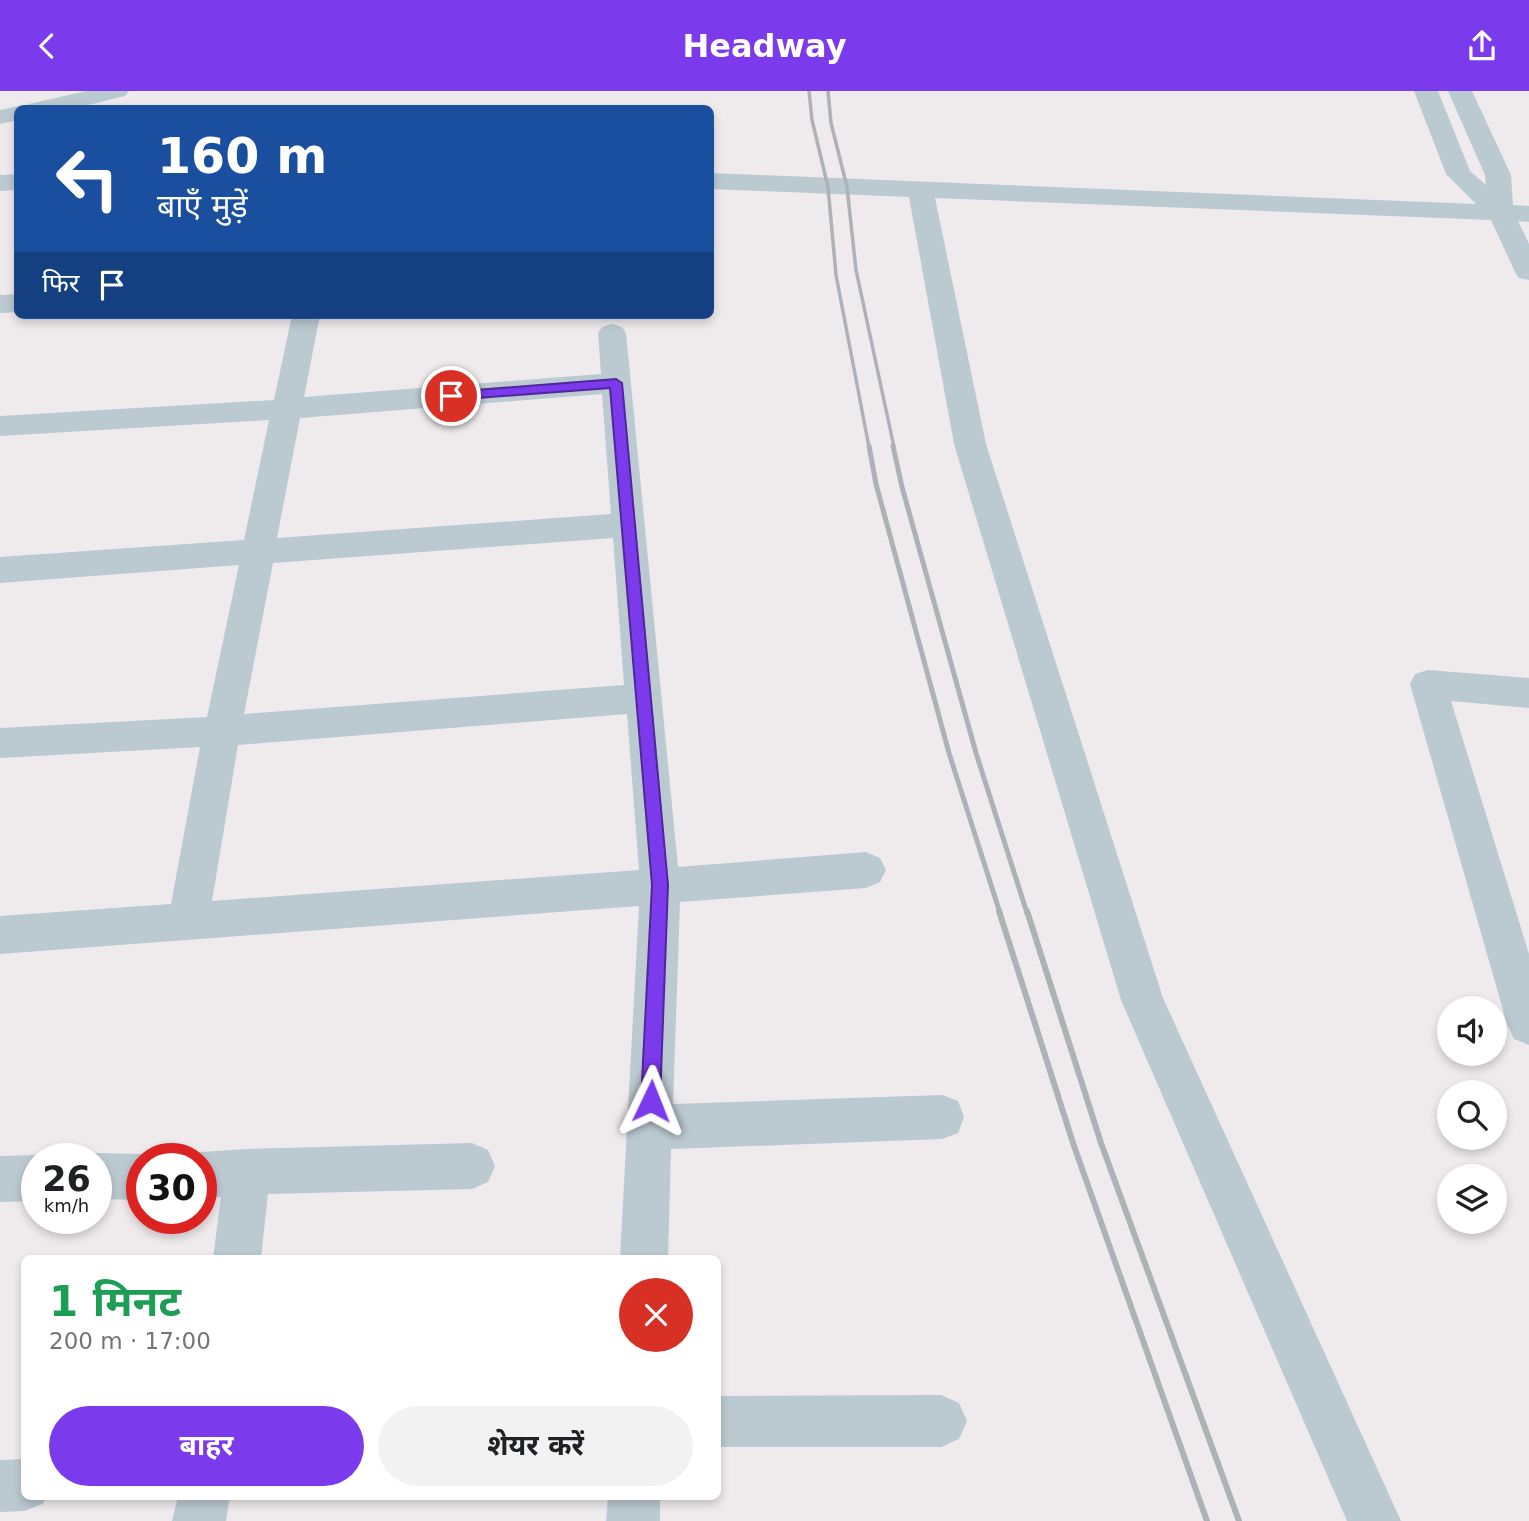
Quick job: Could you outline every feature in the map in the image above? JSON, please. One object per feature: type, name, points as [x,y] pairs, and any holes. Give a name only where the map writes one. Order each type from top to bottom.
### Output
[{"type":"street","points":[[56,105],[117,91]]},
{"type":"street","points":[[1426,91],[1459,174],[1501,213]]},
{"type":"street","points":[[1460,91],[1498,174],[1501,213],[1529,272]]},
{"type":"street","points":[[714,181],[1529,214]]},
{"type":"street","points":[[920,189],[970,445],[1142,1000],[1374,1521]]},
{"type":"street","points":[[188,920],[222,731],[305,319]]},
{"type":"street","points":[[612,333],[660,885],[644,1255]]},
{"type":"street","points":[[0,426],[287,409],[616,383]]},
{"type":"street","points":[[0,570],[628,525]]},
{"type":"street","points":[[1529,693],[1428,684],[1529,1024]]},
{"type":"street","points":[[0,743],[222,731],[644,698]]},
{"type":"street","points":[[0,935],[866,870]]},
{"type":"street","points":[[649,1126],[942,1117]]},
{"type":"street","points":[[217,1174],[472,1166]]},
{"type":"street","points":[[237,1255],[247,1172]]},
{"type":"street","points":[[0,1179],[21,1178]]},
{"type":"street","points":[[721,1422],[941,1421]]},
{"type":"street","points":[[0,1486],[21,1485]]},
{"type":"street","points":[[199,1521],[203,1500]]},
{"type":"street","points":[[633,1521],[634,1500]]},
{"type":"railway","points":[[809,91],[812,120],[828,187],[836,275],[869,447]]},
{"type":"railway","points":[[828,91],[831,123],[847,187],[856,270],[894,447]]},
{"type":"railway","points":[[869,446],[876,484],[949,753],[1000,913]]},
{"type":"railway","points":[[893,446],[976,753],[1027,913]]},
{"type":"railway","points":[[999,911],[1074,1146],[1207,1521]]},
{"type":"railway","points":[[1027,911],[1101,1143],[1239,1521]]},
{"type":"route","points":[[451,396],[616,383],[660,885],[651,1101]]}]
